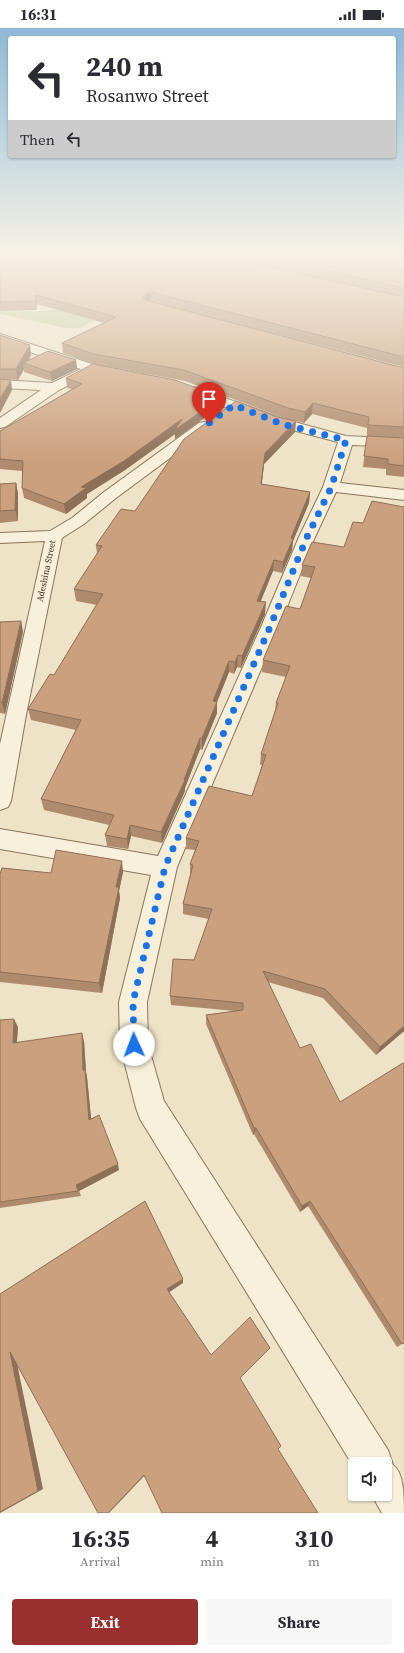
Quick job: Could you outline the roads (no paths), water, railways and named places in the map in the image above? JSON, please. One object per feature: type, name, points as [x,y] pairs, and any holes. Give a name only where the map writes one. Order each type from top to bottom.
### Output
[{"type":"street","points":[[0,338],[92,368],[128,375]]},
{"type":"street","points":[[0,424],[54,387],[92,368]]},
{"type":"street","points":[[0,384],[54,387]]},
{"type":"street","points":[[179,385],[282,424],[346,440],[404,443]]},
{"type":"street","name":"Adeshina Street","points":[[0,801],[8,715],[54,536],[78,521],[110,495],[234,405]]},
{"type":"street","points":[[346,440],[331,488],[307,537],[270,627],[165,867],[133,1002],[134,1045],[152,1108],[370,1457]]},
{"type":"street","points":[[331,488],[404,495]]},
{"type":"street","points":[[0,538],[54,536]]},
{"type":"street","points":[[0,838],[165,867]]},
{"type":"street","points":[[392,1492],[404,1512]]}]
